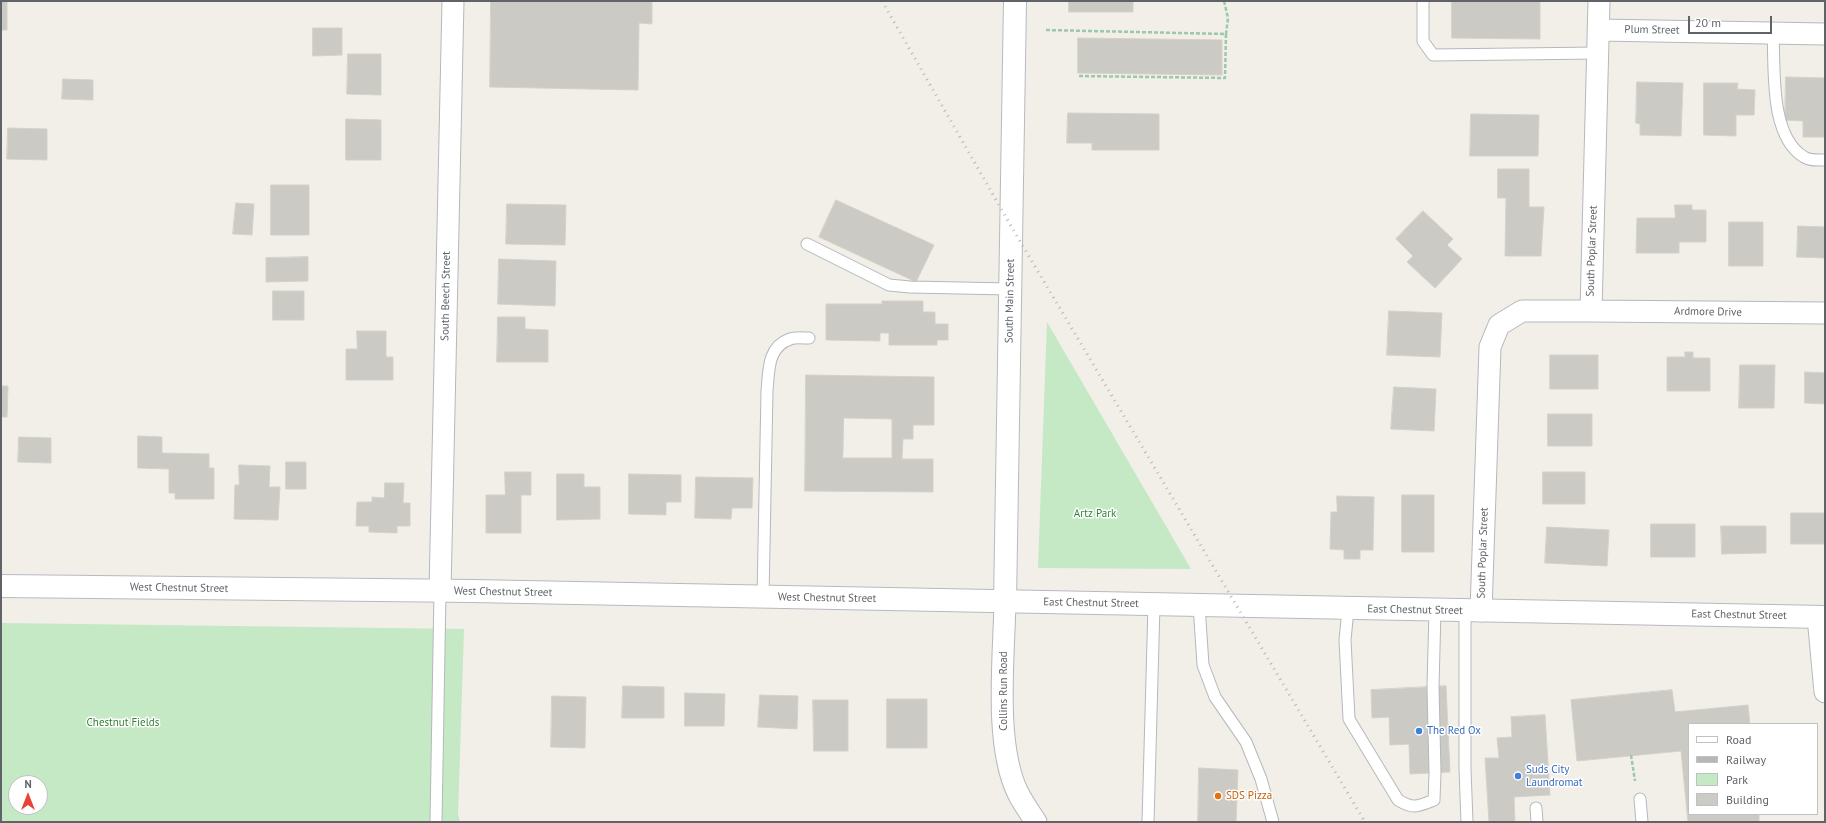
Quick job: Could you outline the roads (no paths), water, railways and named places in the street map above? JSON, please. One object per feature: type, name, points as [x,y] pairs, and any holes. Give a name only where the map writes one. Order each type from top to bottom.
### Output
[{"type":"main road","name":"South Main Street","points":[[1005,602],[1015,1]]},
{"type":"main road","name":"West Chestnut Street","points":[[1,586],[440,591],[1005,602]]},
{"type":"main road","name":"East Chestnut Street","points":[[1005,602],[1822,617]]},
{"type":"street","name":"South Beech Street","points":[[440,591],[453,1]]},
{"type":"street","name":"South Poplar Street","points":[[1473,611],[1490,347],[1499,325],[1522,311],[1591,310],[1599,1]]},
{"type":"street","name":"Plum Street","points":[[1599,30],[1825,34]]},
{"type":"street","name":"Ardmore Drive","points":[[1591,310],[1825,313]]},
{"type":"street","name":"Collins Run Road","points":[[1005,602],[1002,720],[1005,746],[1018,793],[1036,822]]},
{"type":"street","points":[[1822,617],[1825,692]]},
{"type":"lane","points":[[1423,1],[1423,41],[1433,55],[1598,53]]},
{"type":"lane","points":[[1773,33],[1776,96],[1778,114],[1783,132],[1791,146],[1804,158],[1812,160],[1825,160]]},
{"type":"lane","points":[[807,244],[889,284],[910,287],[1010,289]]},
{"type":"lane","points":[[764,597],[767,391],[770,360],[774,350],[790,339],[809,338]]},
{"type":"lane","points":[[436,822],[440,591]]},
{"type":"lane","points":[[1148,822],[1154,604]]},
{"type":"lane","points":[[1199,606],[1203,665],[1216,697],[1246,742],[1261,779],[1273,822]]},
{"type":"lane","points":[[1348,609],[1345,640],[1349,719],[1398,800],[1410,807],[1421,806],[1434,800],[1435,773],[1433,687],[1435,610]]},
{"type":"lane","points":[[1467,822],[1465,722],[1473,611]]},
{"type":"lane","points":[[1640,799],[1642,822]]},
{"type":"lane","points":[[1536,808],[1537,822]]},
{"type":"railway","points":[[882,1],[1011,226],[1365,822]]},
{"type":"place","name":"The Red Ox","points":[[1419,731]]},
{"type":"place","name":"Suds City Laundromat","points":[[1518,776]]},
{"type":"place","name":"SDS Pizza","points":[[1218,796]]},
{"type":"park label","name":"Artz Park","points":[[1095,514]]},
{"type":"park label","name":"Chestnut Fields","points":[[123,723]]}]
